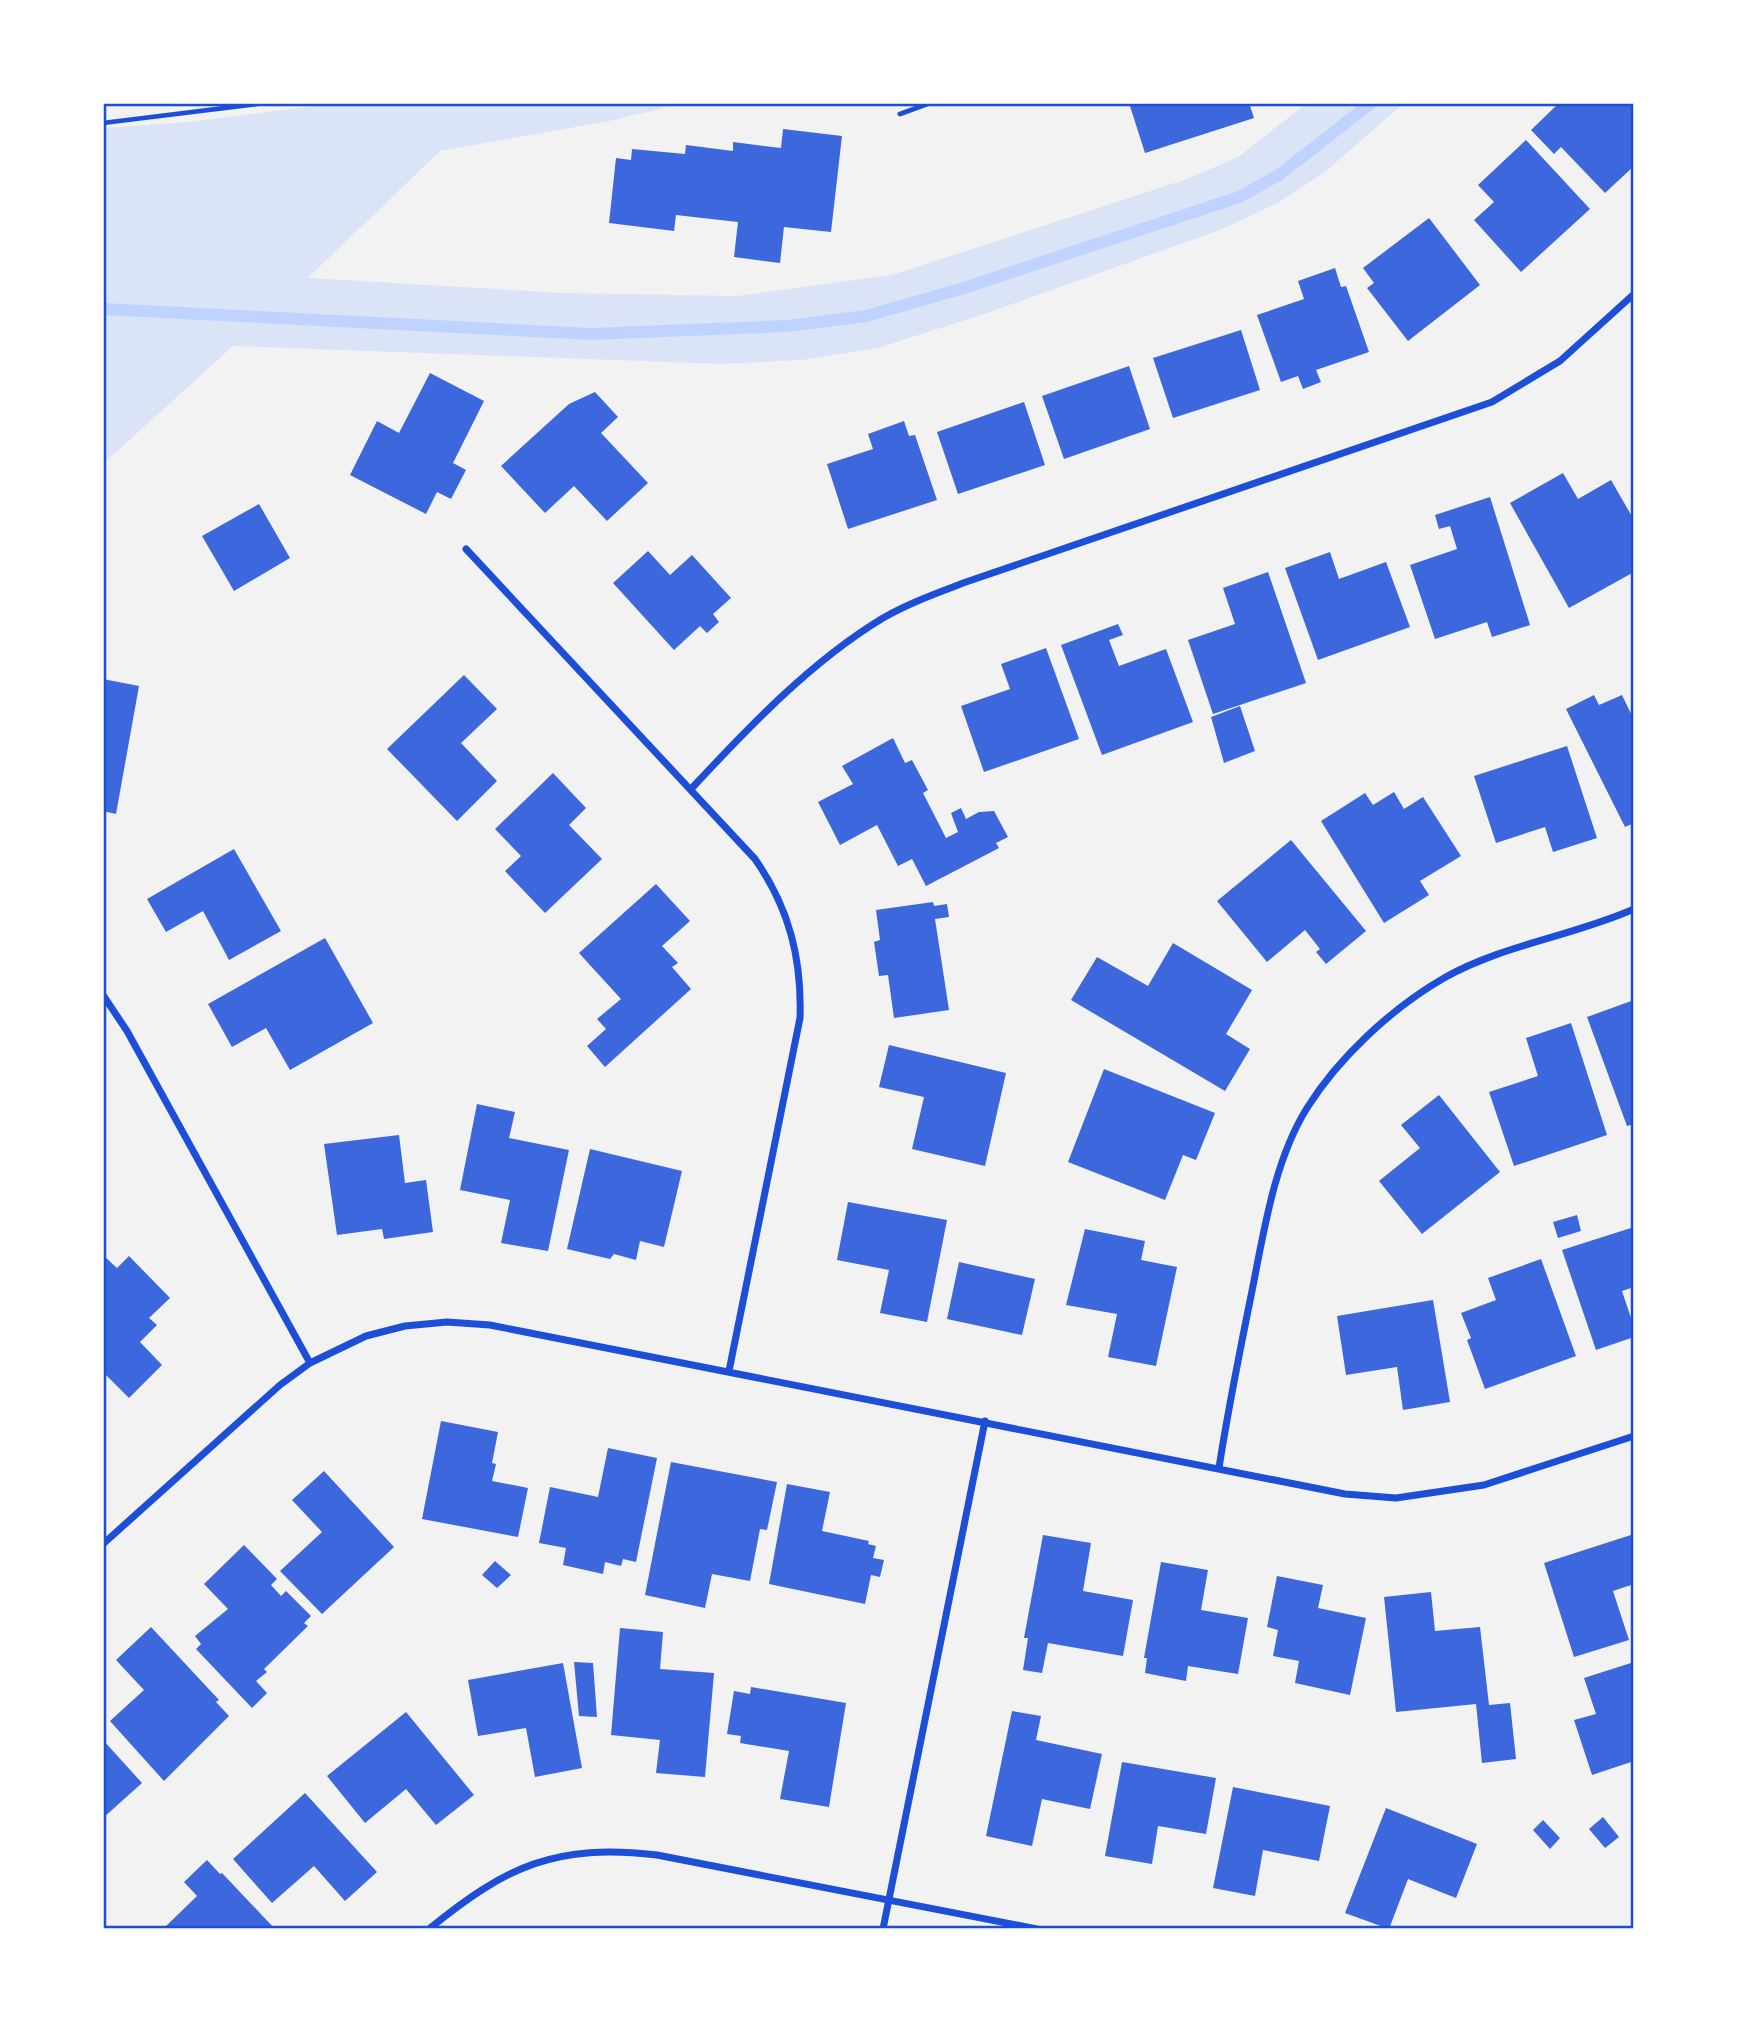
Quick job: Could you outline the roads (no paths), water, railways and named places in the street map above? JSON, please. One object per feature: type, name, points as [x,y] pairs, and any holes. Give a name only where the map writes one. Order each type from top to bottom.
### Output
[{"type":"street","points":[[691,789],[807,676],[883,618],[954,587],[1492,402],[1560,361],[1634,294]]},
{"type":"street","points":[[466,549],[755,859],[772,883],[788,918],[801,983],[800,1018],[729,1371]]},
{"type":"street","points":[[1219,1468],[1261,1242],[1288,1147],[1306,1109],[1334,1072],[1368,1037],[1406,1004],[1445,978],[1476,963],[1634,909]]},
{"type":"street","points":[[103,995],[127,1031],[310,1363]]},
{"type":"street","points":[[103,1544],[280,1385],[310,1363],[366,1336],[405,1326],[447,1322],[490,1325],[1345,1494],[1396,1498],[1484,1485],[1634,1436]]},
{"type":"street","points":[[883,1929],[985,1421]]},
{"type":"street","points":[[429,1929],[486,1885],[516,1868],[547,1858],[621,1850],[1037,1929]]},
{"type":"lane","points":[[900,114],[930,103]]},
{"type":"waterway","points":[[103,309],[591,334],[788,326],[866,316],[964,288],[1239,197],[1279,175],[1371,103]]}]
